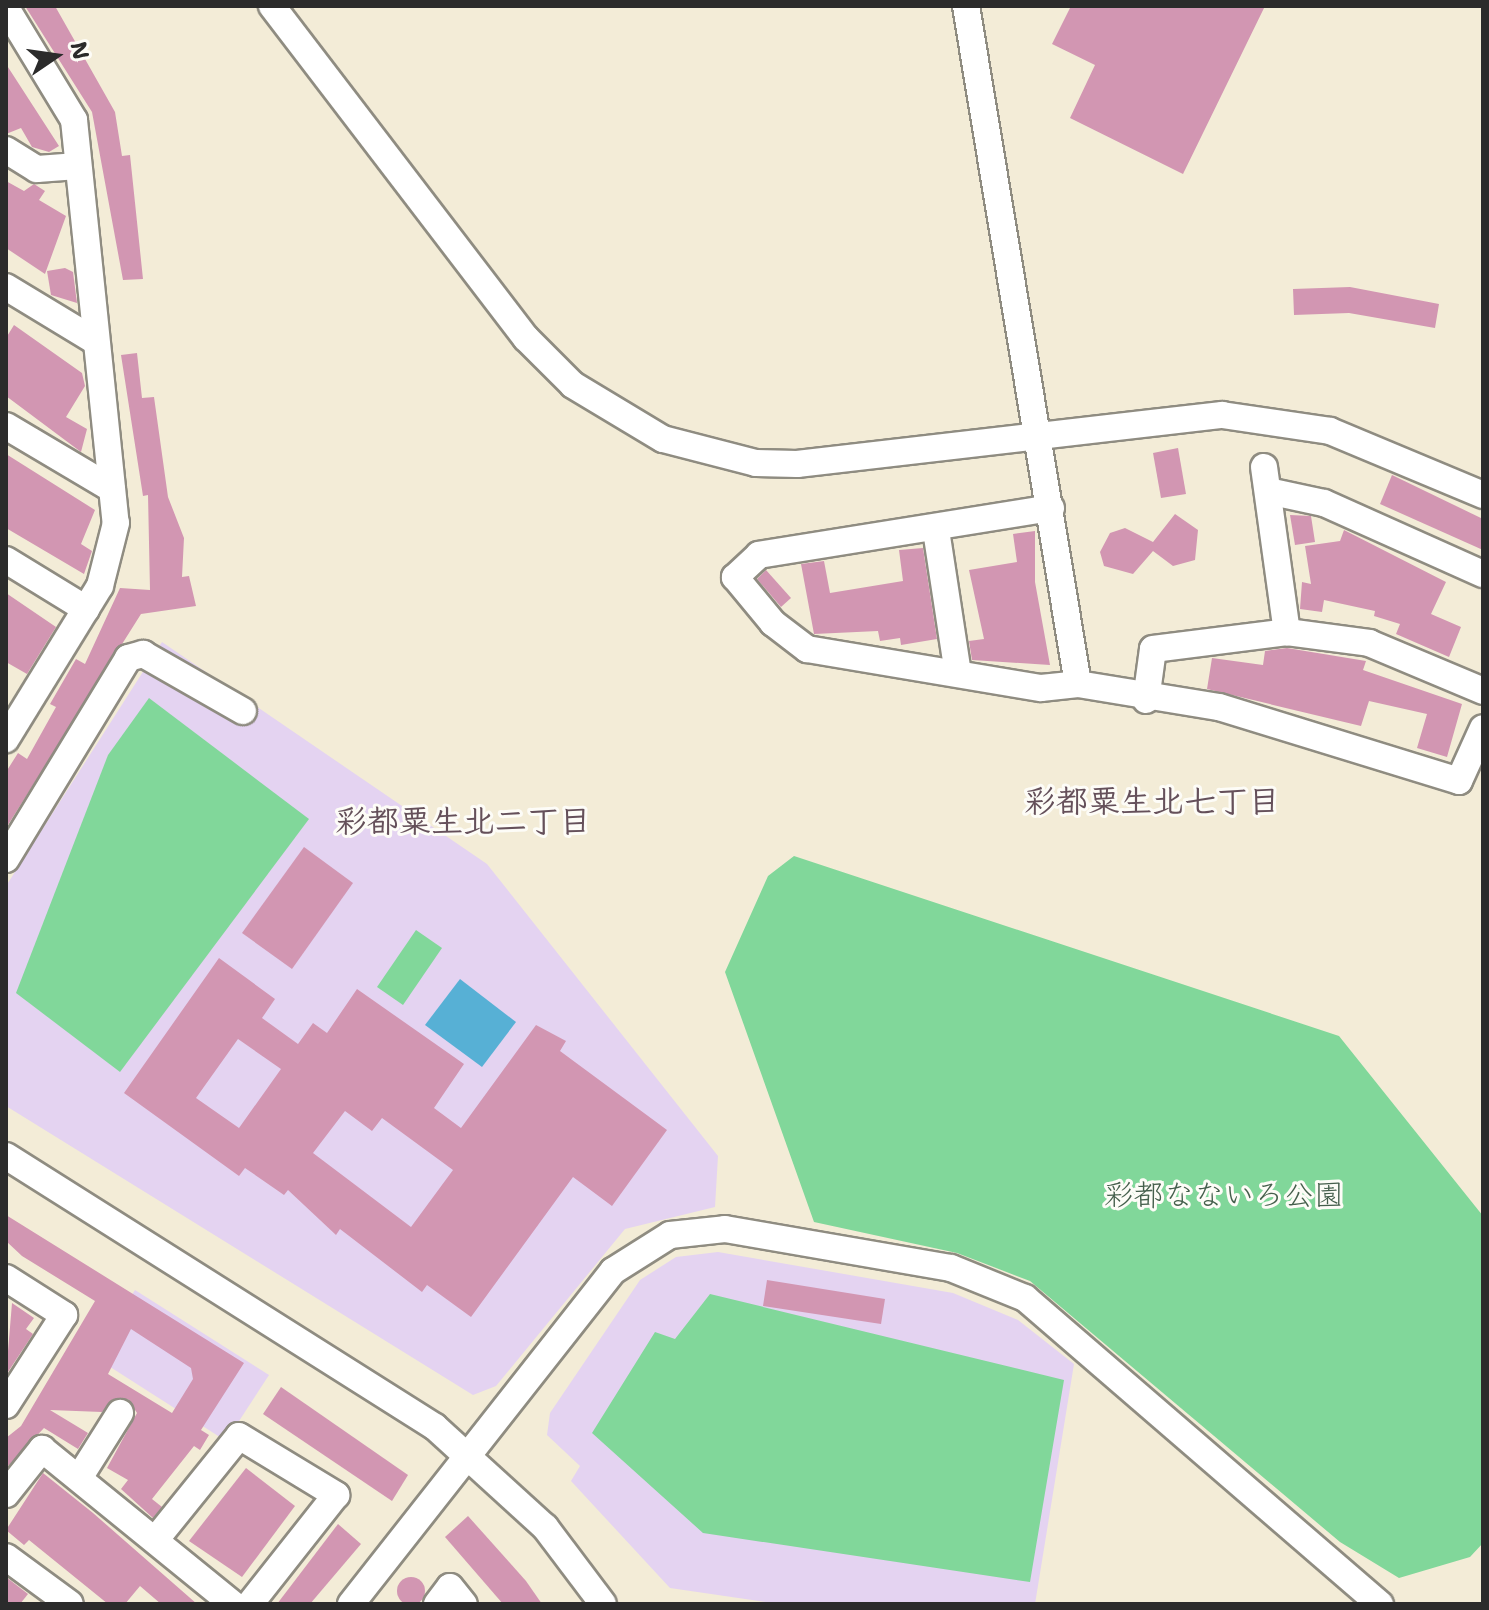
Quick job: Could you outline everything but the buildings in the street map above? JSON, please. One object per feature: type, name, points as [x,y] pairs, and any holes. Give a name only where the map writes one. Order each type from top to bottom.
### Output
[{"type":"street","points":[[272,6],[526,338],[617,417],[663,439],[756,463],[1039,435],[1168,417],[1284,420],[1377,447],[1483,495]]},
{"type":"street","points":[[966,6],[1078,684]]},
{"type":"street","points":[[6,8],[74,120],[112,489],[109,560],[86,609],[16,702],[6,739]]},
{"type":"street","points":[[6,150],[37,169],[78,166]]},
{"type":"street","points":[[6,287],[95,341]]},
{"type":"street","points":[[6,426],[112,489]]},
{"type":"street","points":[[1287,632],[1266,479],[1483,574]]},
{"type":"street","points":[[1051,508],[936,530],[759,555],[735,577],[773,623],[807,649],[1041,688],[1078,684],[1146,700],[1219,707],[1459,781],[1483,728]]},
{"type":"street","points":[[936,530],[958,673]]},
{"type":"street","points":[[6,560],[86,609]]},
{"type":"street","points":[[1146,700],[1153,649],[1287,632],[1369,643],[1483,691]]},
{"type":"street","points":[[6,859],[128,658],[143,654],[243,711]]},
{"type":"street","points":[[6,1156],[435,1427],[545,1527],[603,1604]]},
{"type":"street","points":[[351,1604],[613,1271],[670,1235],[725,1229],[951,1268],[1025,1298],[1380,1604]]},
{"type":"street","points":[[6,1278],[64,1315],[7,1402]]},
{"type":"street","points":[[79,1478],[120,1413]]},
{"type":"street","points":[[156,1539],[239,1436],[336,1495],[250,1604]]},
{"type":"street","points":[[6,1494],[42,1449],[233,1604]]},
{"type":"street","points":[[6,1557],[70,1604]]},
{"type":"street","points":[[437,1604],[450,1587],[464,1604]]},
{"type":"shaded area","points":[[162,642],[487,864],[718,1156],[715,1207],[625,1229],[496,1386],[473,1395],[6,1106],[6,886]]},
{"type":"shaded area","points":[[718,1252],[953,1293],[1018,1320],[1074,1364],[1035,1604],[780,1604],[670,1588],[571,1481],[580,1466],[547,1435],[550,1413],[640,1280],[676,1257]]},
{"type":"shaded area","points":[[135,1290],[269,1375],[226,1441],[93,1356]]},
{"type":"green space","points":[[149,698],[309,819],[120,1072],[16,993],[108,755]]},
{"type":"green space","name":"彩都なないろ公園","points":[[794,856],[1339,1036],[1483,1216],[1483,1543],[1470,1557],[1399,1578],[1340,1542],[1030,1281],[957,1253],[814,1222],[725,972],[768,876]]},
{"type":"green space","points":[[416,930],[442,948],[403,1005],[377,987]]},
{"type":"green space","points":[[710,1294],[1064,1380],[1030,1582],[703,1533],[592,1433],[655,1332],[675,1339]]},
{"type":"water","points":[[460,979],[516,1022],[482,1067],[425,1025]]},
{"type":"district","name":"彩都粟生北七丁目","points":[[1152,801]]},
{"type":"district","name":"彩都粟生北二丁目","points":[[463,821]]}]
